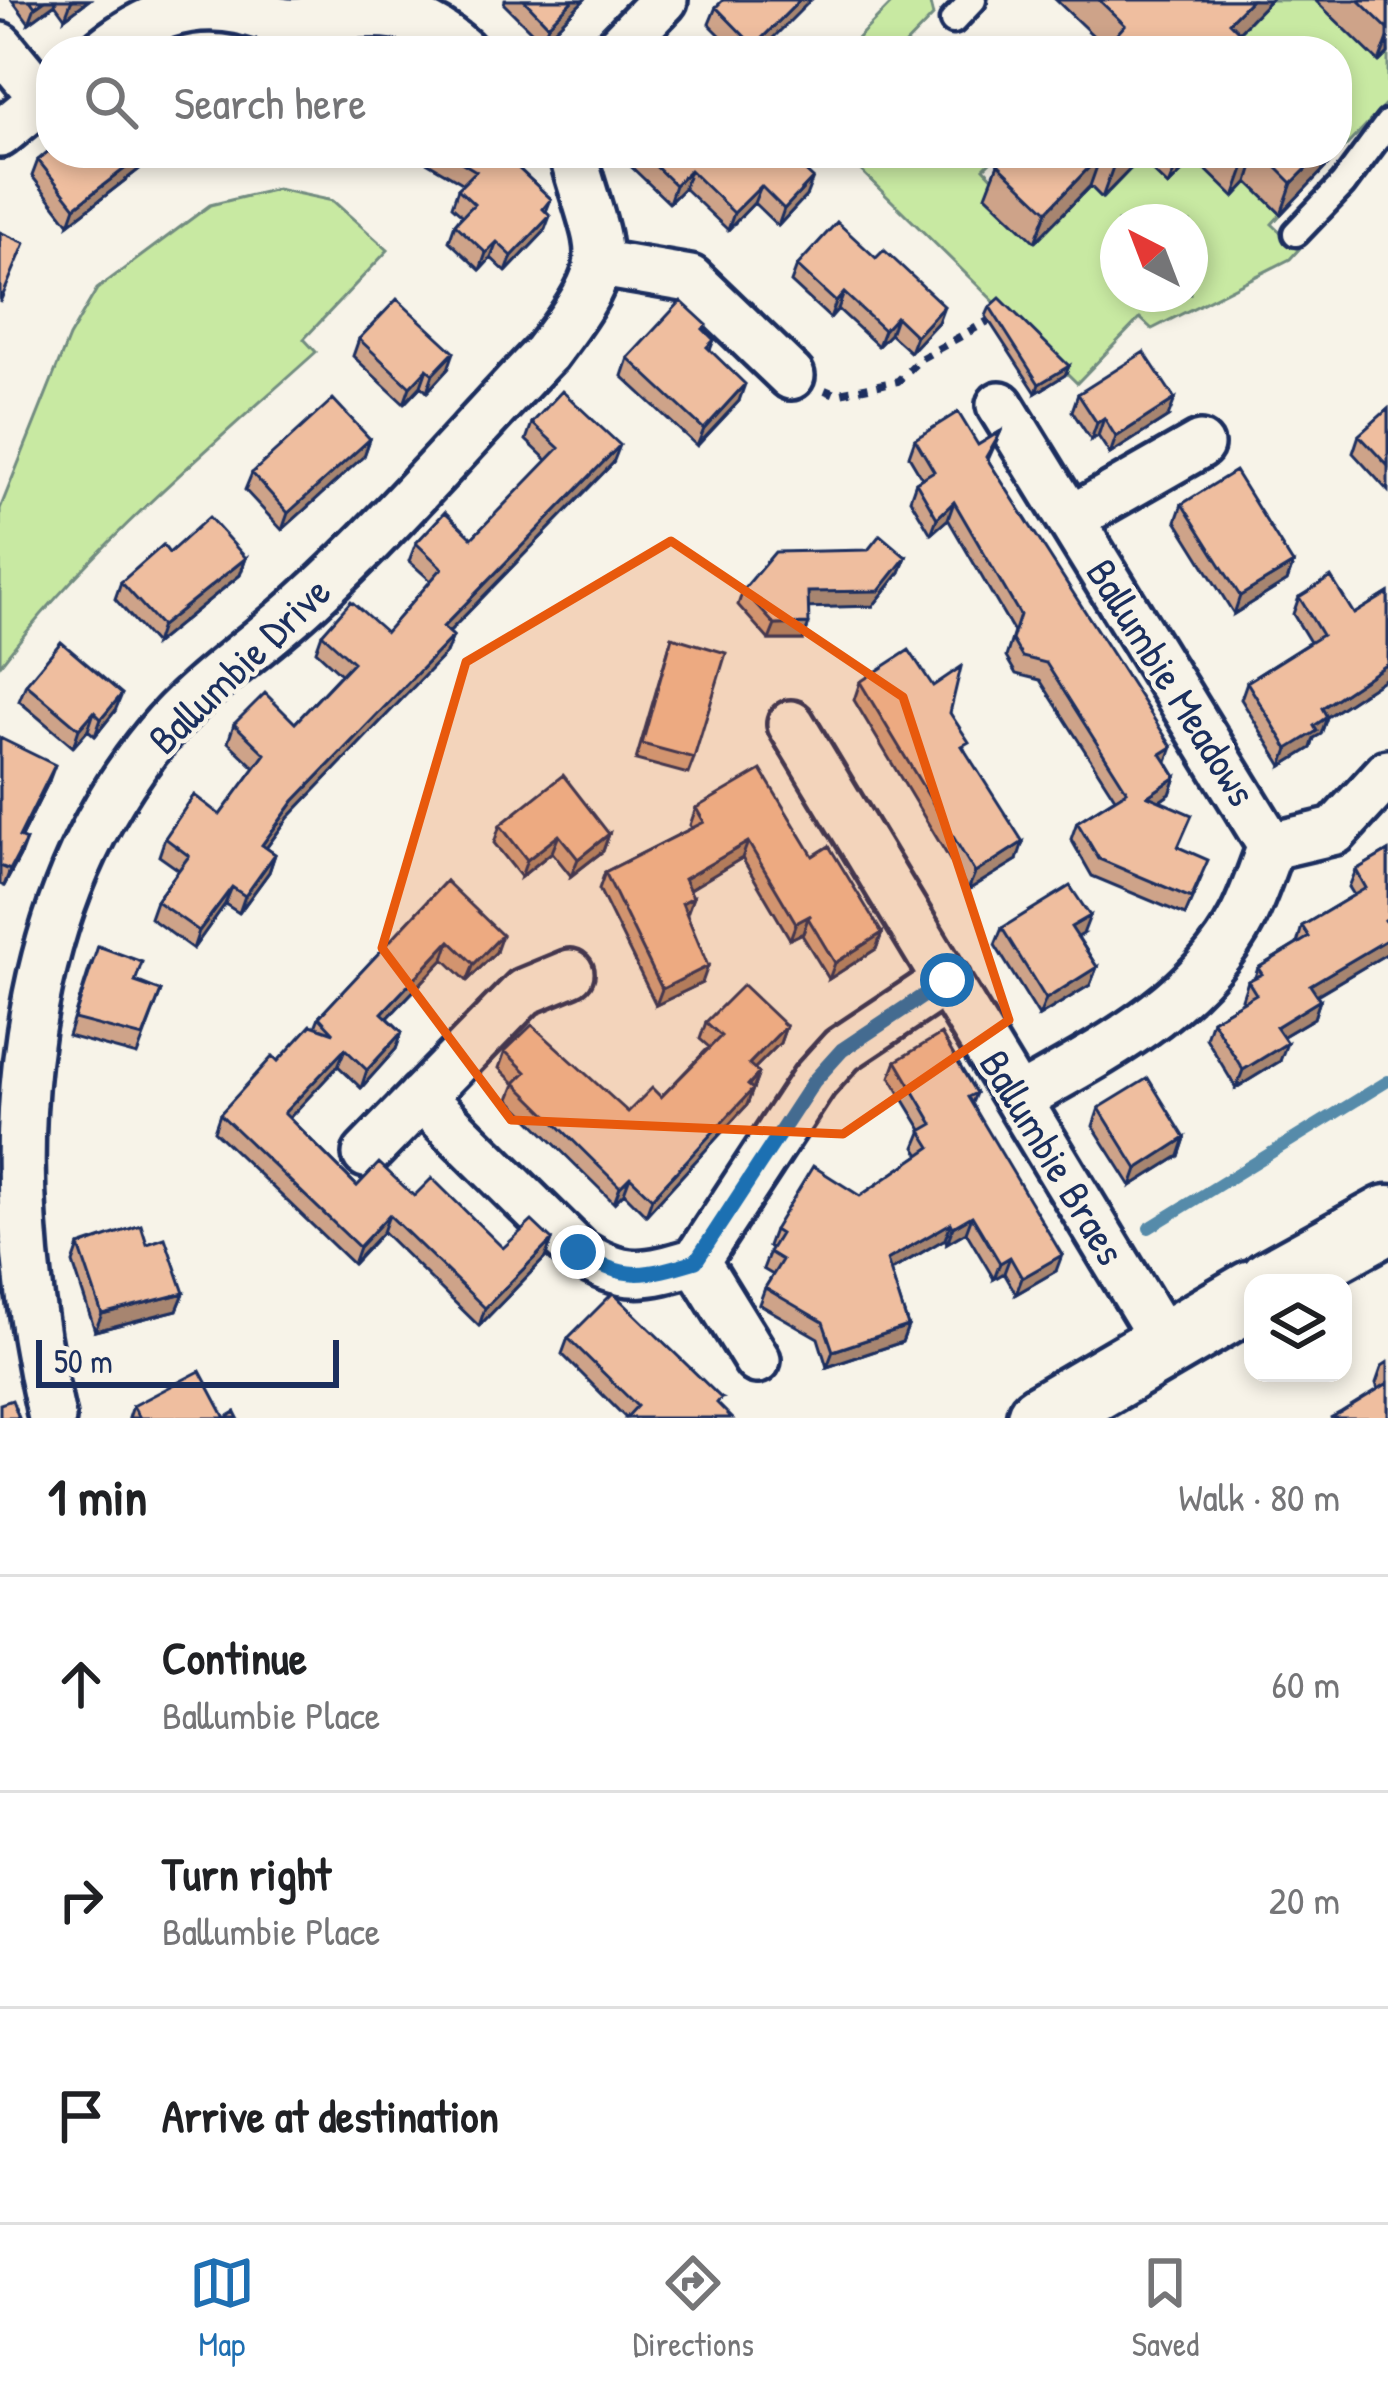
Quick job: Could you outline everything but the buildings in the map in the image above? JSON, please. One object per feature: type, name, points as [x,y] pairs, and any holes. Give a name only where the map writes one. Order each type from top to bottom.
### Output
[{"type":"street","points":[[629,36],[664,0]]},
{"type":"street","points":[[122,36],[140,22],[178,9],[224,7],[292,23],[410,7],[447,36]]},
{"type":"street","points":[[0,46],[36,84]]},
{"type":"street","points":[[0,134],[36,104]]},
{"type":"street","points":[[577,168],[598,230],[601,264],[691,279],[791,376]]},
{"type":"street","name":"Ballumbie Drive","points":[[52,1418],[17,1294],[2,1186],[13,1048],[44,929],[94,823],[160,731],[311,598],[546,352],[577,312],[601,264]]},
{"type":"street","name":"Ballumbie Meadows","points":[[1000,405],[1271,846]]},
{"type":"street","name":"Ballumbie Meadows","points":[[1072,518],[1200,445]]},
{"type":"street","name":"Ballumbie Braes","points":[[791,724],[1165,1343]]},
{"type":"street","name":"Ballumbie Meadows","points":[[1271,846],[1335,831],[1388,772]]},
{"type":"street","name":"Ballumbie Meadows","points":[[1020,1098],[1128,1036],[1193,982],[1241,920],[1271,846]]},
{"type":"street","points":[[366,1154],[524,992],[570,973]]},
{"type":"street","points":[[421,1097],[578,1252],[608,1272],[650,1275],[696,1261],[814,1081],[842,1050],[947,980]]},
{"type":"street","points":[[1288,1274],[1388,1219]]},
{"type":"street","points":[[696,1261],[757,1360]]},
{"type":"street","points":[[1041,1418],[1244,1299]]},
{"type":"lane","points":[[953,21],[973,0]]},
{"type":"lane","points":[[1296,232],[1342,184],[1388,123]]},
{"type":"path","points":[[791,376],[835,394],[898,381],[920,359],[996,316],[1007,329]]},
{"type":"highlighted area","points":[[671,541],[903,697],[1009,1020],[843,1134],[511,1120],[382,948],[466,662]]},
{"type":"green space","points":[[895,0],[929,0],[933,16],[914,36],[860,36]]},
{"type":"green space","points":[[1270,0],[1315,0],[1379,61],[1388,53],[1388,102],[1352,140],[1352,36],[1235,36]]},
{"type":"green space","points":[[858,168],[984,168],[998,183],[1090,186],[1103,198],[1131,168],[1149,168],[1168,186],[1186,168],[1216,168],[1248,182],[1281,214],[1272,224],[1299,249],[1290,259],[1208,301],[1208,204],[1100,204],[1100,312],[1186,312],[1152,329],[1140,318],[1077,383]]},
{"type":"green space","points":[[277,189],[333,201],[388,250],[304,339],[316,352],[111,540],[0,665],[0,509],[69,337],[97,289],[210,205]]},
{"type":"waterway","points":[[1149,1228],[1388,1081]]},
{"type":"route","points":[[578,1252],[608,1272],[650,1275],[696,1261],[724,1226],[814,1081],[842,1050],[947,980]]}]
